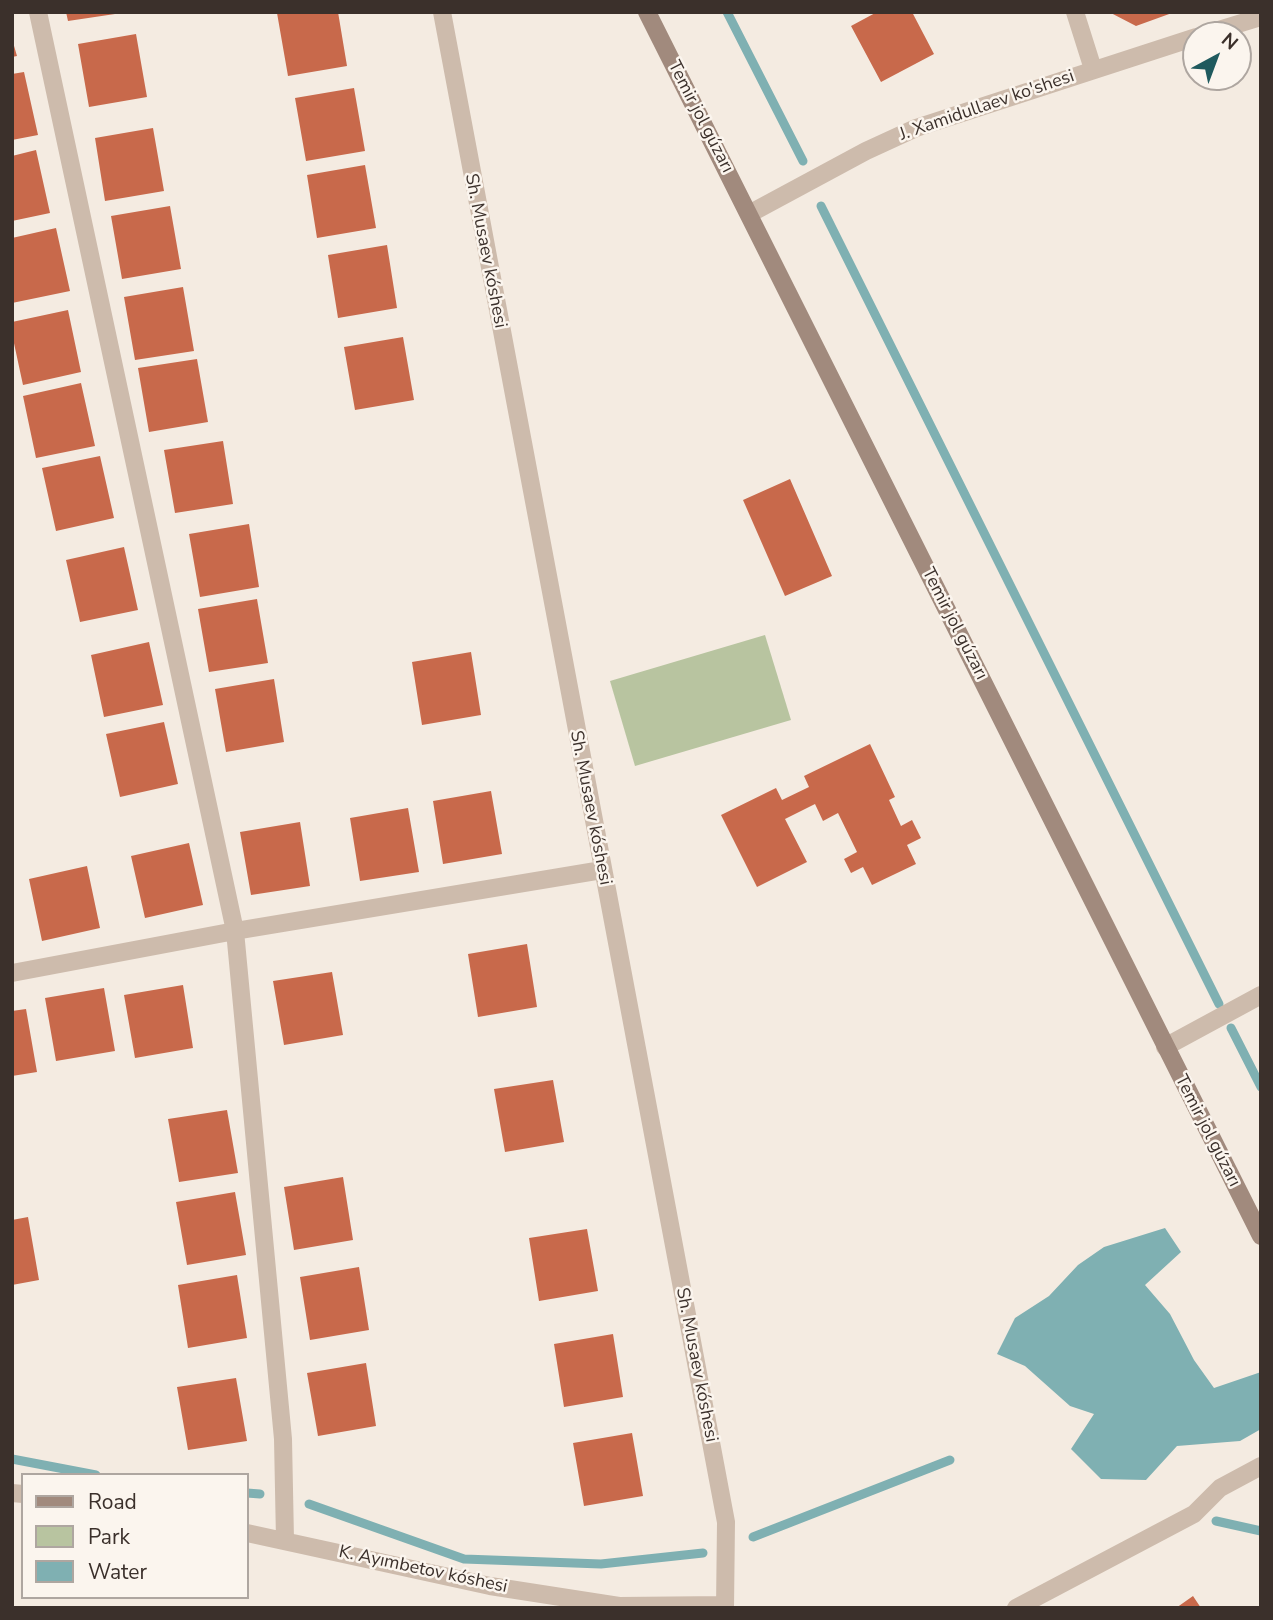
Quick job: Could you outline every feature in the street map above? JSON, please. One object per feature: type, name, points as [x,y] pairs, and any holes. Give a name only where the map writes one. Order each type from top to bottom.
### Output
[{"type":"street","points":[[38,12],[235,931],[283,1439],[285,1540]]},
{"type":"street","name":"Sh. Musaev kóshesi","points":[[442,12],[726,1522],[725,1606]]},
{"type":"street","name":"Temir jol gúzarı","points":[[647,12],[1261,1236]]},
{"type":"street","points":[[1076,12],[1093,69]]},
{"type":"street","name":"J. Xamidullaev ko'shesi","points":[[749,215],[866,151],[916,128],[1182,41]]},
{"type":"street","points":[[12,973],[235,931],[602,870]]},
{"type":"street","points":[[1165,1047],[1261,995]]},
{"type":"street","points":[[1016,1608],[1194,1514],[1220,1488],[1261,1466]]},
{"type":"street","name":"K. Ayımbetov kóshesi","points":[[248,1534],[490,1586],[619,1606],[725,1606]]},
{"type":"green space","points":[[765,635],[791,720],[635,766],[610,681]]},
{"type":"water","points":[[1165,1228],[1181,1252],[1145,1285],[1170,1314],[1194,1360],[1214,1388],[1261,1372],[1261,1429],[1240,1441],[1177,1446],[1146,1480],[1101,1479],[1071,1449],[1094,1414],[1070,1406],[1025,1366],[997,1354],[1015,1318],[1049,1296],[1078,1265],[1104,1247]]},
{"type":"building","points":[[66,12],[115,12],[115,14],[68,21]]},
{"type":"building","points":[[338,12],[347,66],[288,76],[277,13]]},
{"type":"building","points":[[877,12],[912,12],[934,54],[881,82],[851,26]]},
{"type":"building","points":[[1109,12],[1172,12],[1172,13],[1136,26]]},
{"type":"building","points":[[136,34],[147,97],[89,107],[78,44]]},
{"type":"building","points":[[12,39],[17,56],[12,57]]},
{"type":"building","points":[[24,72],[38,135],[12,140],[12,74]]},
{"type":"building","points":[[354,88],[365,151],[306,161],[295,98]]},
{"type":"building","points":[[153,128],[164,191],[105,201],[95,138]]},
{"type":"building","points":[[36,150],[50,213],[12,221],[12,156]]},
{"type":"building","points":[[365,165],[376,228],[317,238],[307,175]]},
{"type":"building","points":[[170,206],[181,269],[122,279],[111,216]]},
{"type":"building","points":[[56,228],[70,291],[12,303],[12,238]]},
{"type":"building","points":[[387,245],[397,308],[338,318],[328,255]]},
{"type":"building","points":[[183,287],[194,351],[135,360],[124,297]]},
{"type":"building","points":[[68,310],[81,372],[23,385],[12,322]]},
{"type":"building","points":[[403,337],[414,400],[355,410],[344,347]]},
{"type":"building","points":[[197,359],[208,422],[149,432],[138,368]]},
{"type":"building","points":[[81,383],[95,446],[36,458],[23,396]]},
{"type":"building","points":[[223,441],[233,504],[175,513],[164,450]]},
{"type":"building","points":[[100,456],[114,518],[56,531],[42,468]]},
{"type":"building","points":[[790,479],[832,576],[785,596],[743,500]]},
{"type":"building","points":[[249,524],[259,587],[200,597],[189,534]]},
{"type":"building","points":[[124,547],[138,610],[80,622],[66,560]]},
{"type":"building","points":[[257,599],[268,663],[209,672],[198,609]]},
{"type":"building","points":[[149,642],[163,705],[104,717],[91,655]]},
{"type":"building","points":[[471,652],[481,715],[422,725],[412,662]]},
{"type":"building","points":[[274,679],[284,742],[226,752],[215,689]]},
{"type":"building","points":[[164,722],[178,784],[120,797],[106,734]]},
{"type":"building","points":[[870,744],[895,797],[889,800],[901,826],[912,820],[921,838],[907,845],[916,864],[872,885],[863,867],[851,873],[844,859],[857,852],[838,813],[823,821],[815,804],[785,819],[807,862],[757,887],[721,815],[776,788],[782,800],[809,787],[804,776]]},
{"type":"building","points":[[491,791],[502,854],[443,864],[433,801]]},
{"type":"building","points":[[408,808],[419,872],[360,881],[350,818]]},
{"type":"building","points":[[300,822],[310,886],[251,895],[240,832]]},
{"type":"building","points":[[189,843],[203,905],[145,918],[131,856]]},
{"type":"building","points":[[87,866],[100,928],[42,941],[29,879]]},
{"type":"building","points":[[527,944],[537,1007],[478,1017],[468,954]]},
{"type":"building","points":[[332,972],[343,1035],[284,1045],[273,981]]},
{"type":"building","points":[[183,985],[193,1048],[135,1058],[124,995]]},
{"type":"building","points":[[104,988],[115,1051],[56,1061],[45,998]]},
{"type":"building","points":[[26,1009],[37,1072],[12,1076],[12,1011]]},
{"type":"building","points":[[553,1080],[564,1142],[505,1152],[494,1089]]},
{"type":"building","points":[[227,1110],[238,1173],[179,1182],[168,1119]]},
{"type":"building","points":[[343,1177],[353,1240],[294,1250],[284,1187]]},
{"type":"building","points":[[235,1192],[246,1255],[187,1265],[176,1202]]},
{"type":"building","points":[[28,1217],[39,1280],[12,1285],[12,1220]]},
{"type":"building","points":[[587,1229],[598,1291],[539,1301],[529,1238]]},
{"type":"building","points":[[359,1267],[369,1330],[310,1340],[300,1277]]},
{"type":"building","points":[[237,1275],[247,1338],[188,1348],[178,1285]]},
{"type":"building","points":[[613,1334],[623,1397],[564,1407],[554,1344]]},
{"type":"building","points":[[366,1363],[376,1426],[318,1436],[307,1373]]},
{"type":"building","points":[[236,1378],[247,1441],[188,1450],[177,1387]]},
{"type":"building","points":[[632,1433],[643,1496],[584,1506],[573,1443]]},
{"type":"building","points":[[1193,1596],[1201,1608],[1176,1608]]},
{"type":"waterway","points":[[727,12],[803,161]]},
{"type":"waterway","points":[[821,206],[1219,1004]]},
{"type":"waterway","points":[[1231,1028],[1261,1087]]},
{"type":"waterway","points":[[12,1459],[86,1473]]},
{"type":"waterway","points":[[753,1537],[950,1460]]},
{"type":"waterway","points":[[248,1493],[260,1494]]},
{"type":"waterway","points":[[309,1504],[464,1559],[601,1564],[703,1553]]},
{"type":"waterway","points":[[1216,1521],[1261,1531]]}]
